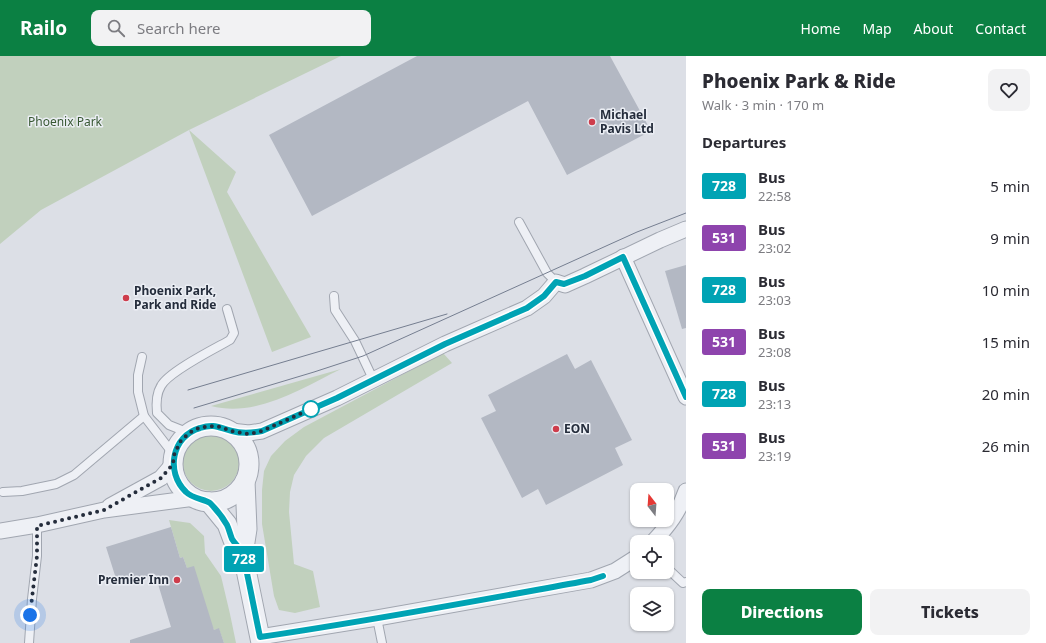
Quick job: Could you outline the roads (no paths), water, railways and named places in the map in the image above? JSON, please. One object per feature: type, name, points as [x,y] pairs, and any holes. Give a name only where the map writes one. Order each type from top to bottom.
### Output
[{"type":"street","points":[[104,510],[161,478],[174,460],[180,442],[189,433],[199,428],[210,426],[221,427],[231,431],[249,434],[262,431],[337,398],[445,344],[527,308],[544,296],[556,282],[564,284],[585,276],[660,240],[686,230]]},
{"type":"street","points":[[623,257],[686,397]]},
{"type":"street","points":[[231,431],[242,441],[248,453],[250,467],[246,481],[247,529],[243,554],[261,640],[591,580],[615,571],[630,561]]},
{"type":"street","points":[[174,460],[175,475],[179,484],[186,492],[202,500],[226,524],[233,540],[243,554]]},
{"type":"street","points":[[0,531],[37,526],[104,510],[202,500],[220,501],[230,497],[239,490],[246,481]]},
{"type":"street","points":[[660,535],[668,527],[682,503],[686,491]]},
{"type":"lane","points":[[519,222],[547,273],[556,282]]},
{"type":"lane","points":[[334,296],[335,310],[355,341],[373,379]]},
{"type":"lane","points":[[189,433],[169,425],[156,413],[156,398],[161,384],[176,371],[230,340],[234,333],[227,309]]},
{"type":"lane","points":[[142,357],[138,376],[138,392],[144,416],[174,460]]},
{"type":"lane","points":[[4,492],[22,491],[56,484],[74,475],[144,416]]},
{"type":"lane","points":[[28,643],[37,556],[37,526]]},
{"type":"lane","points":[[674,574],[685,584]]},
{"type":"lane","points":[[377,618],[382,643]]},
{"type":"tram line","points":[[194,408],[363,356],[637,232],[686,213]]},
{"type":"tram line","points":[[188,390],[447,314]]},
{"type":"place","name":"Michael Pavis Ltd","points":[[592,122]]},
{"type":"place","name":"Phoenix Park, Park and Ride","points":[[126,298]]},
{"type":"place","name":"EON","points":[[556,429]]},
{"type":"place","name":"Premier Inn","points":[[177,580]]},
{"type":"park label","name":"Phoenix Park","points":[[65,122]]}]
